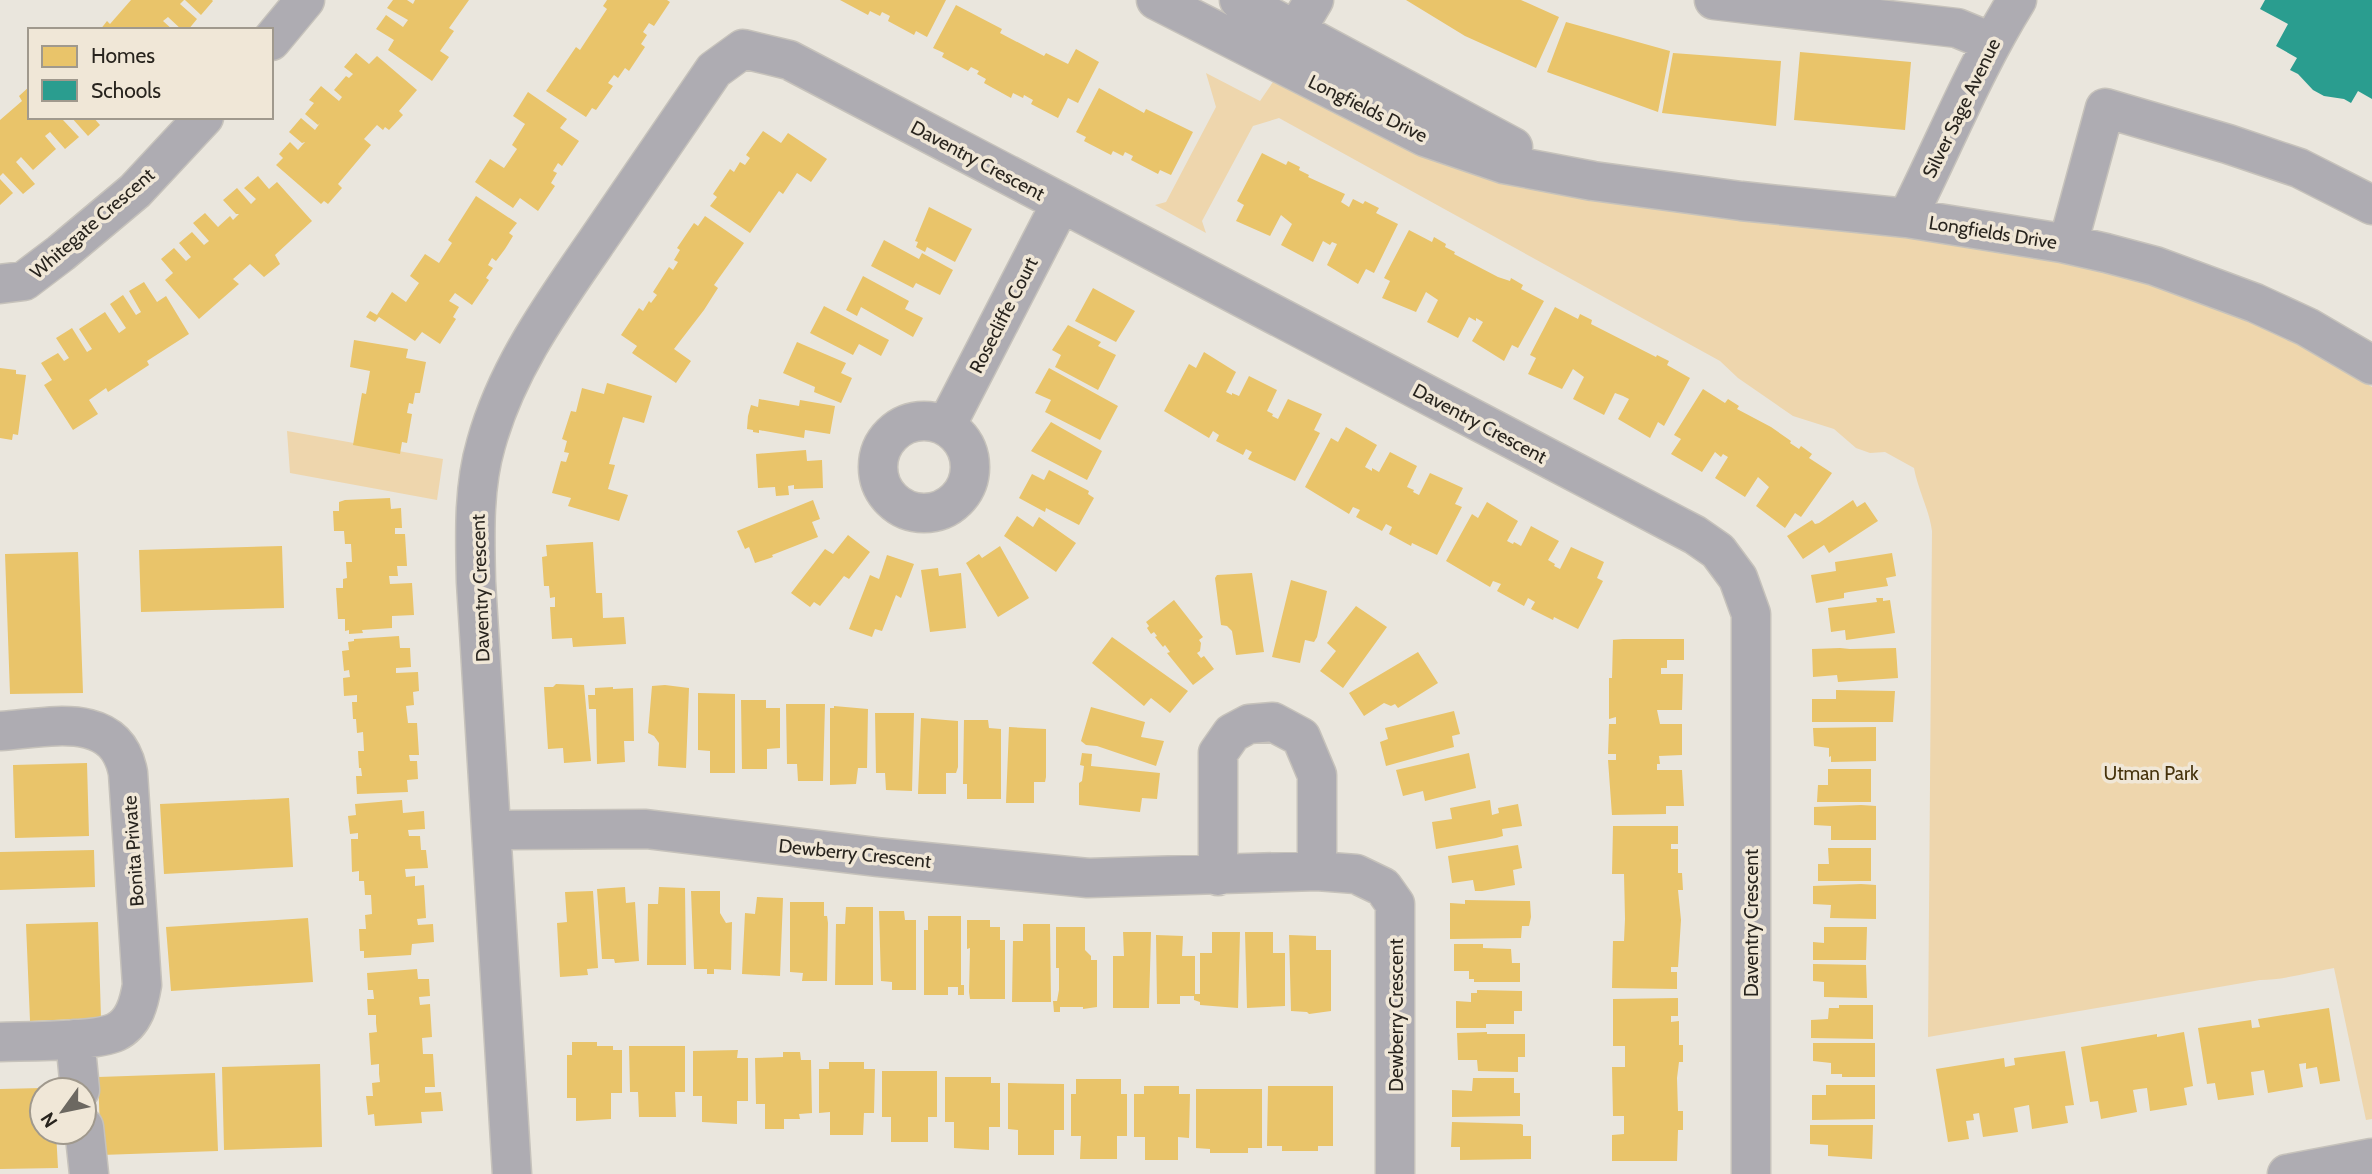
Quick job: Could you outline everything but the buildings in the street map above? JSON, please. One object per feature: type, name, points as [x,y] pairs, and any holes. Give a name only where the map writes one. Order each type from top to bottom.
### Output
[{"type":"street","points":[[273,39],[305,0]]},
{"type":"street","name":"Longfields Drive","points":[[1156,0],[1296,31]]},
{"type":"street","name":"Longfields Drive","points":[[1239,0],[1514,148],[1592,181],[1741,201],[1907,218],[2068,244],[2155,266],[2255,303],[2307,327],[2372,365]]},
{"type":"street","points":[[1714,0],[1957,28],[1991,42]]},
{"type":"street","name":"Silver Sage Avenue","points":[[1907,218],[1991,42],[2017,0]]},
{"type":"street","name":"Daventry Crescent","points":[[512,1174],[475,540],[485,447],[509,380],[527,346],[714,70],[743,49],[789,60],[1695,535],[1718,551],[1738,578],[1751,614],[1751,1174]]},
{"type":"street","points":[[2068,244],[2105,108],[2299,168],[2372,205]]},
{"type":"street","name":"Whitegate Crescent","points":[[0,284],[24,281],[61,253],[135,191],[203,119]]},
{"type":"street","name":"Rosecliffe Court","points":[[946,426],[1061,203]]},
{"type":"street","points":[[1218,876],[1218,753],[1232,733],[1249,724],[1273,722],[1301,737],[1317,775],[1317,872]]},
{"type":"street","name":"Bonita Private","points":[[0,731],[79,726],[113,740],[125,757],[142,985],[135,1011],[118,1031],[75,1039],[0,1042]]},
{"type":"street","name":"Dewberry Crescent","points":[[493,830],[646,829],[877,857],[1088,878],[1317,872],[1356,874],[1383,887],[1395,904],[1395,1174]]},
{"type":"street","points":[[75,1039],[79,1076]]},
{"type":"street","points":[[86,1146],[89,1174]]},
{"type":"street","points":[[2287,1174],[2372,1158]]},
{"type":"green space","name":"Utman Park","points":[[1206,73],[1260,101],[1275,79],[1422,153],[1887,227],[2136,276],[2287,337],[2372,387],[2372,1119],[2366,1120],[2334,968],[1928,1037],[1932,531],[1914,468],[1885,452],[1870,453],[1856,448],[1834,429],[1793,416],[1738,378],[1720,361],[1279,118],[1253,126],[1202,221],[1206,233],[1155,205],[1166,202],[1216,107]]},
{"type":"green space","points":[[287,431],[443,459],[437,500],[290,473]]}]
